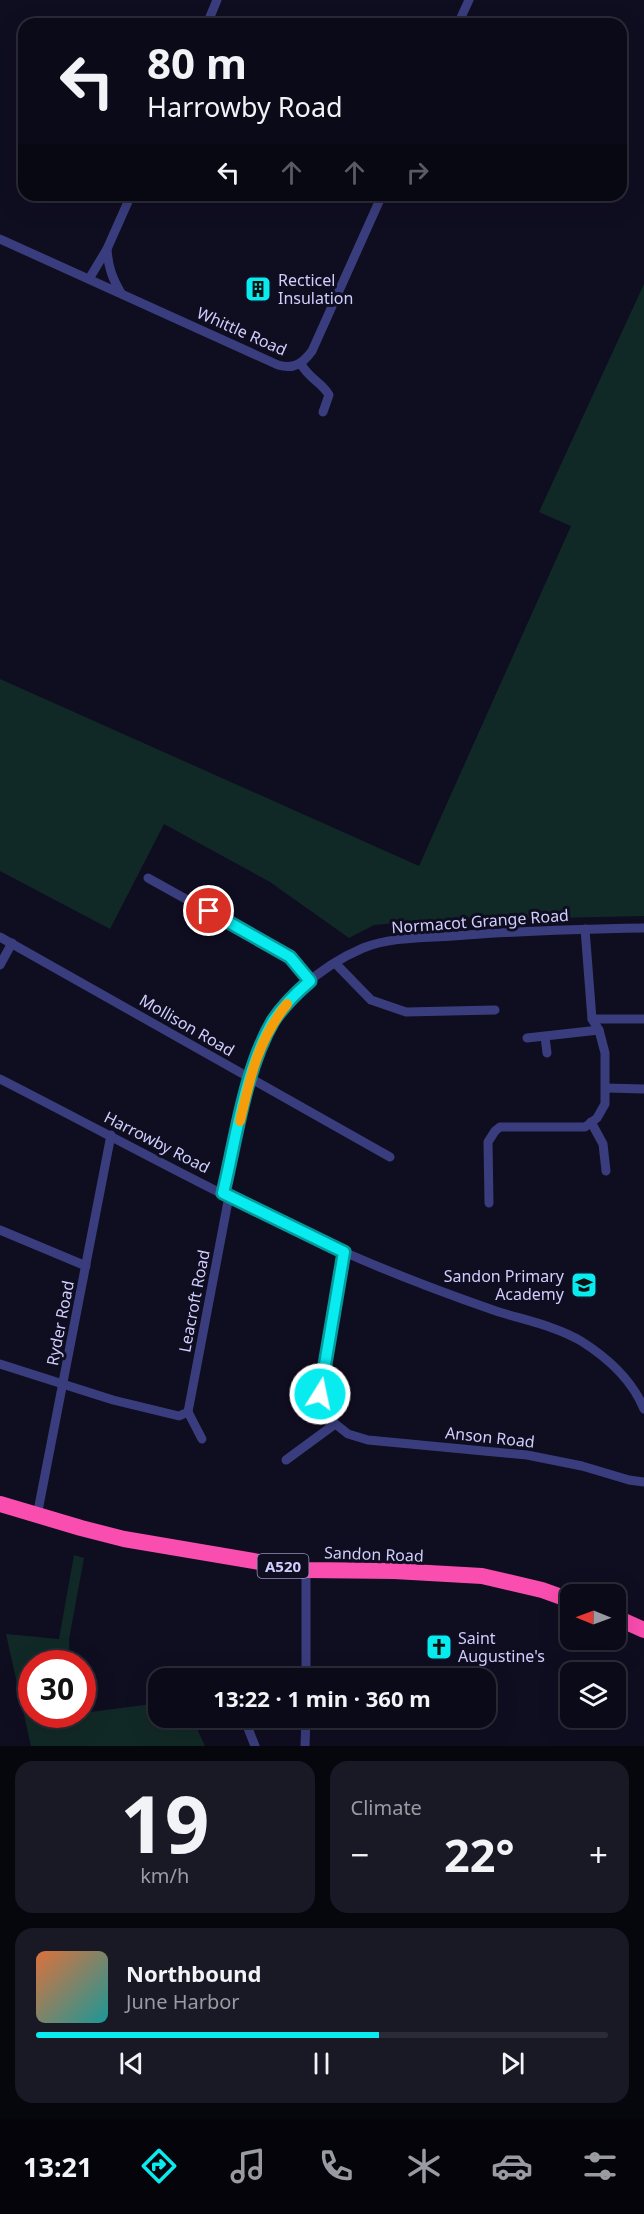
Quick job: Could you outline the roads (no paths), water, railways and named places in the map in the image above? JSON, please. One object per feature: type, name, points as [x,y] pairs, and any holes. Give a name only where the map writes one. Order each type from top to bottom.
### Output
[{"type":"highway","name":"Sandon Road","points":[[0,1504],[124,1539],[306,1570],[394,1571],[482,1576],[560,1596]]},
{"type":"highway","points":[[626,1622],[644,1630]]},
{"type":"street","points":[[210,18],[217,0]]},
{"type":"street","points":[[461,18],[469,0]]},
{"type":"street","points":[[89,279],[107,249],[128,201]]},
{"type":"street","name":"Whittle Road","points":[[0,239],[278,365],[291,367],[301,364],[312,351],[379,201]]},
{"type":"street","points":[[107,249],[109,270],[121,293]]},
{"type":"street","points":[[301,364],[308,376],[322,386],[329,395],[323,412]]},
{"type":"street","points":[[148,878],[290,957],[310,981]]},
{"type":"street","name":"Normacot Grange Road","points":[[226,1195],[250,1078],[262,1042],[274,1019],[293,995],[335,963],[363,948],[395,940],[532,930],[644,928]]},
{"type":"street","points":[[489,1203],[488,1142],[495,1131],[500,1127],[585,1127],[597,1118],[605,1104],[604,1053],[599,1030],[592,1019],[585,929]]},
{"type":"street","name":"Mollison Road","points":[[0,937],[390,1157]]},
{"type":"street","points":[[0,965],[12,943]]},
{"type":"street","points":[[335,963],[371,1000],[406,1012],[495,1010]]},
{"type":"street","points":[[592,1019],[644,1018]]},
{"type":"street","points":[[527,1038],[599,1030]]},
{"type":"street","points":[[545,1037],[547,1053]]},
{"type":"street","name":"Harrowby Road","points":[[0,1079],[226,1195],[344,1252],[421,1285],[579,1340],[608,1359],[637,1390],[644,1409]]},
{"type":"street","points":[[606,1088],[644,1089]]},
{"type":"street","points":[[591,1122],[603,1144],[606,1171]]},
{"type":"street","name":"Ryder Road","points":[[37,1516],[111,1135]]},
{"type":"street","name":"Leacroft Road","points":[[188,1412],[226,1195]]},
{"type":"street","points":[[0,1230],[86,1266]]},
{"type":"street","points":[[286,1460],[335,1424],[328,1418],[320,1394],[344,1252]]},
{"type":"street","points":[[0,1364],[63,1385],[179,1416],[188,1412],[202,1439]]},
{"type":"street","name":"Anson Road","points":[[335,1424],[348,1434],[368,1440],[527,1455],[644,1482]]},
{"type":"street","points":[[306,1570],[306,1668]]},
{"type":"street","points":[[247,1728],[255,1746]]},
{"type":"street","points":[[302,1745],[305,1728]]},
{"type":"place","name":"Recticel Insulation","points":[[258,289]]},
{"type":"place","name":"Sandon Primary Academy","points":[[584,1285]]},
{"type":"place","name":"Saint Augustine's","points":[[439,1647]]}]
